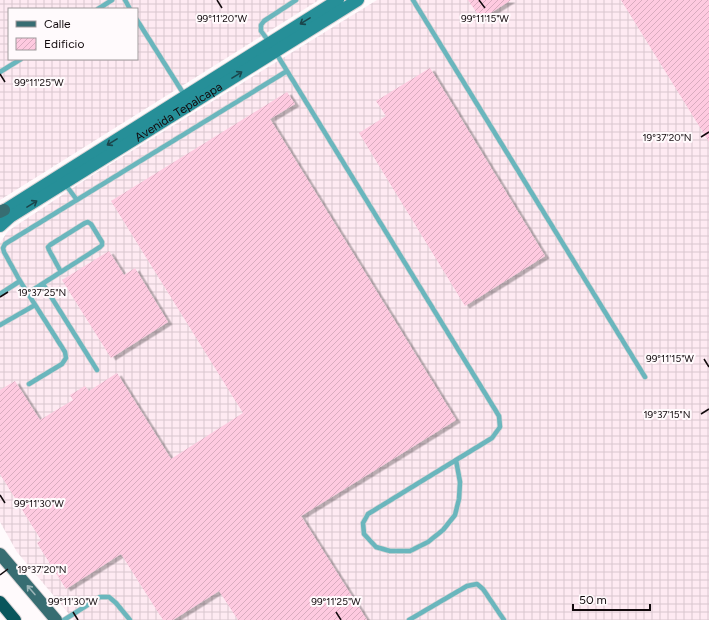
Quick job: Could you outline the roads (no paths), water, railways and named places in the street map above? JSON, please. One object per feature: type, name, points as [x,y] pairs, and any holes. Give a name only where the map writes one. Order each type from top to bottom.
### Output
[{"type":"highway","points":[[0,602],[16,620]]},
{"type":"main road","name":"Avenida Tepalcapa","points":[[0,226],[10,217],[272,47],[338,0]]},
{"type":"main road","name":"Avenida Tepalcapa","points":[[1,211],[185,96],[358,0]]},
{"type":"main road","points":[[0,554],[56,620]]},
{"type":"lane","points":[[100,8],[112,0]]},
{"type":"lane","points":[[296,0],[264,21],[261,25],[261,31],[499,416],[500,427],[492,438],[456,460],[368,514],[363,522],[364,534],[376,547],[390,551],[410,551],[428,542],[443,530],[455,515],[459,499],[460,482],[456,460]]},
{"type":"lane","points":[[413,0],[645,376]]},
{"type":"lane","points":[[138,22],[185,96]]},
{"type":"lane","points":[[0,72],[19,60]]},
{"type":"lane","points":[[29,384],[62,364],[66,358],[65,352],[20,281],[4,252],[3,248],[5,244],[287,71]]},
{"type":"lane","points":[[64,183],[77,200]]},
{"type":"lane","points":[[28,293],[100,248],[102,242],[91,224],[88,222],[85,222],[48,247],[48,250],[61,272]]},
{"type":"lane","points":[[0,294],[20,281]]},
{"type":"lane","points":[[43,284],[97,370]]},
{"type":"lane","points":[[0,325],[35,305]]},
{"type":"lane","points":[[409,620],[467,586],[477,584],[483,589],[504,620]]},
{"type":"lane","points":[[64,620],[100,597],[109,597],[130,620]]}]
